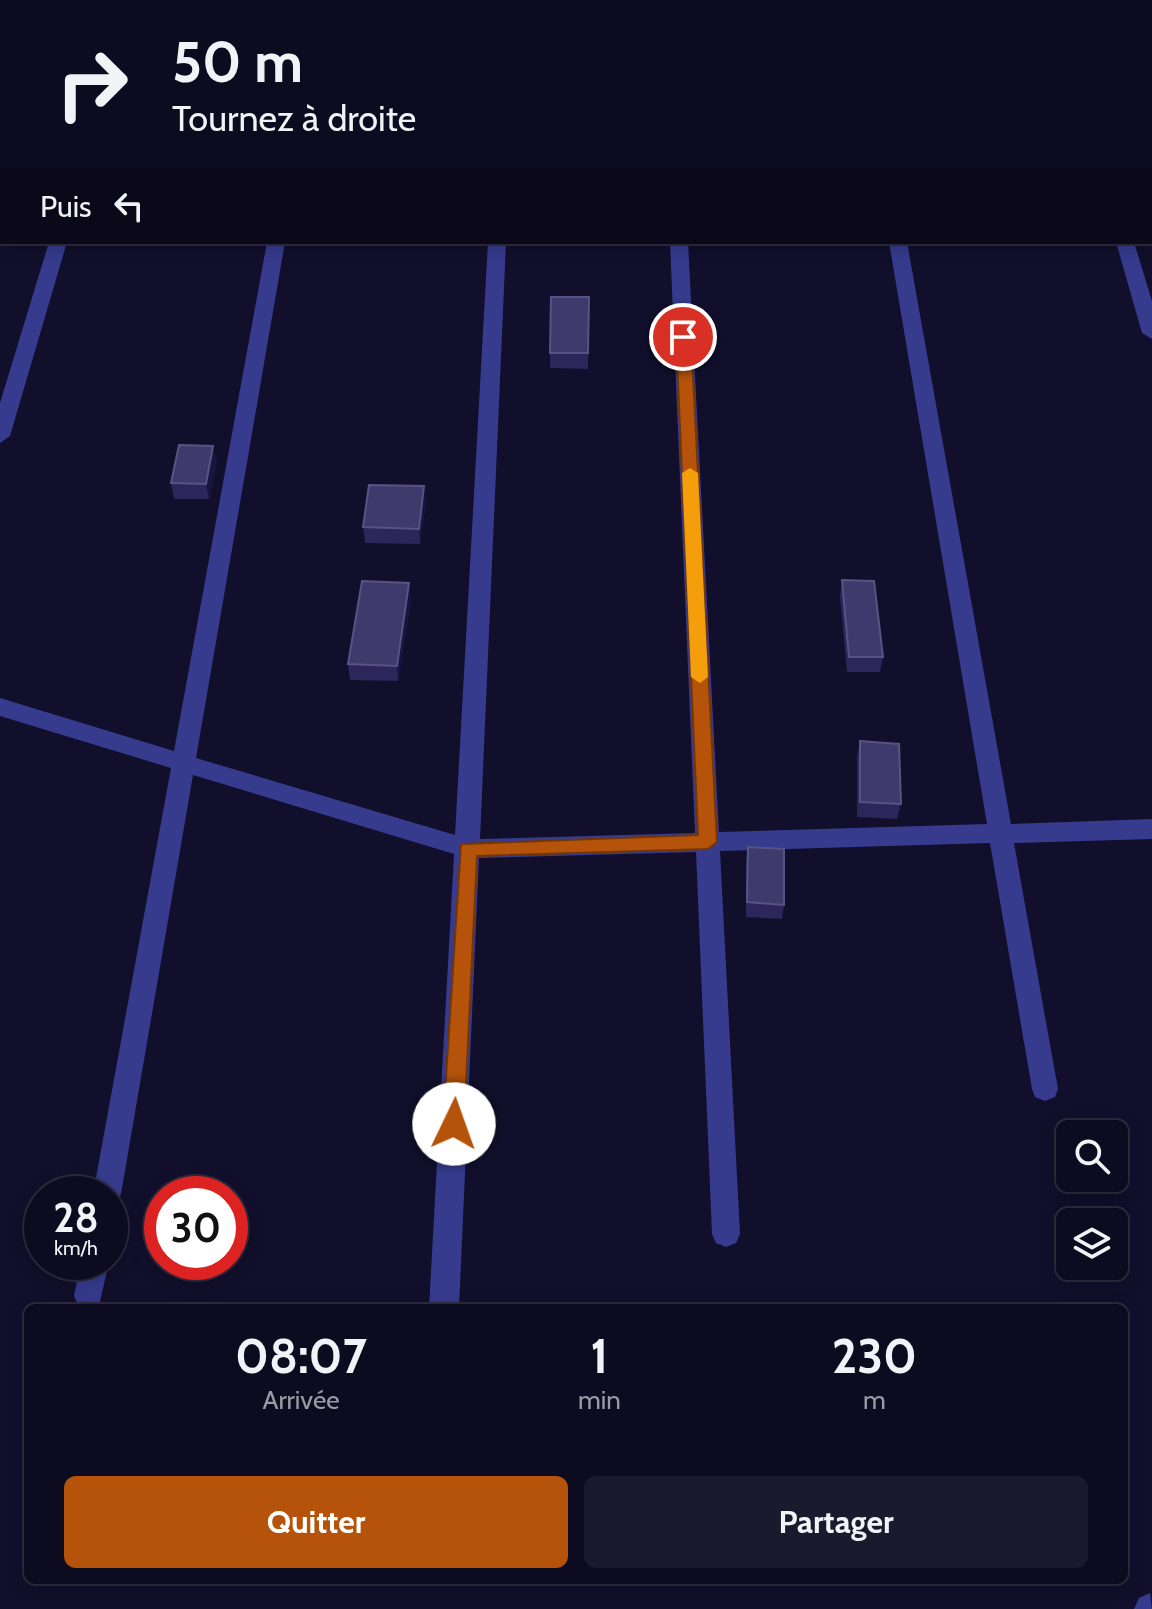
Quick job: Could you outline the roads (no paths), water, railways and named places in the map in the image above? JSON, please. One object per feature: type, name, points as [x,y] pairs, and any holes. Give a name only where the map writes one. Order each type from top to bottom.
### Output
[{"type":"street","points":[[0,436],[57,244]]},
{"type":"street","points":[[110,1176],[276,244]]},
{"type":"street","points":[[444,1304],[497,244]]},
{"type":"street","points":[[679,244],[726,1234]]},
{"type":"street","points":[[898,244],[1045,1089]]},
{"type":"street","points":[[1126,244],[1152,333]]},
{"type":"street","points":[[0,707],[468,849],[1152,829]]},
{"type":"street","points":[[89,1296],[92,1280]]}]
